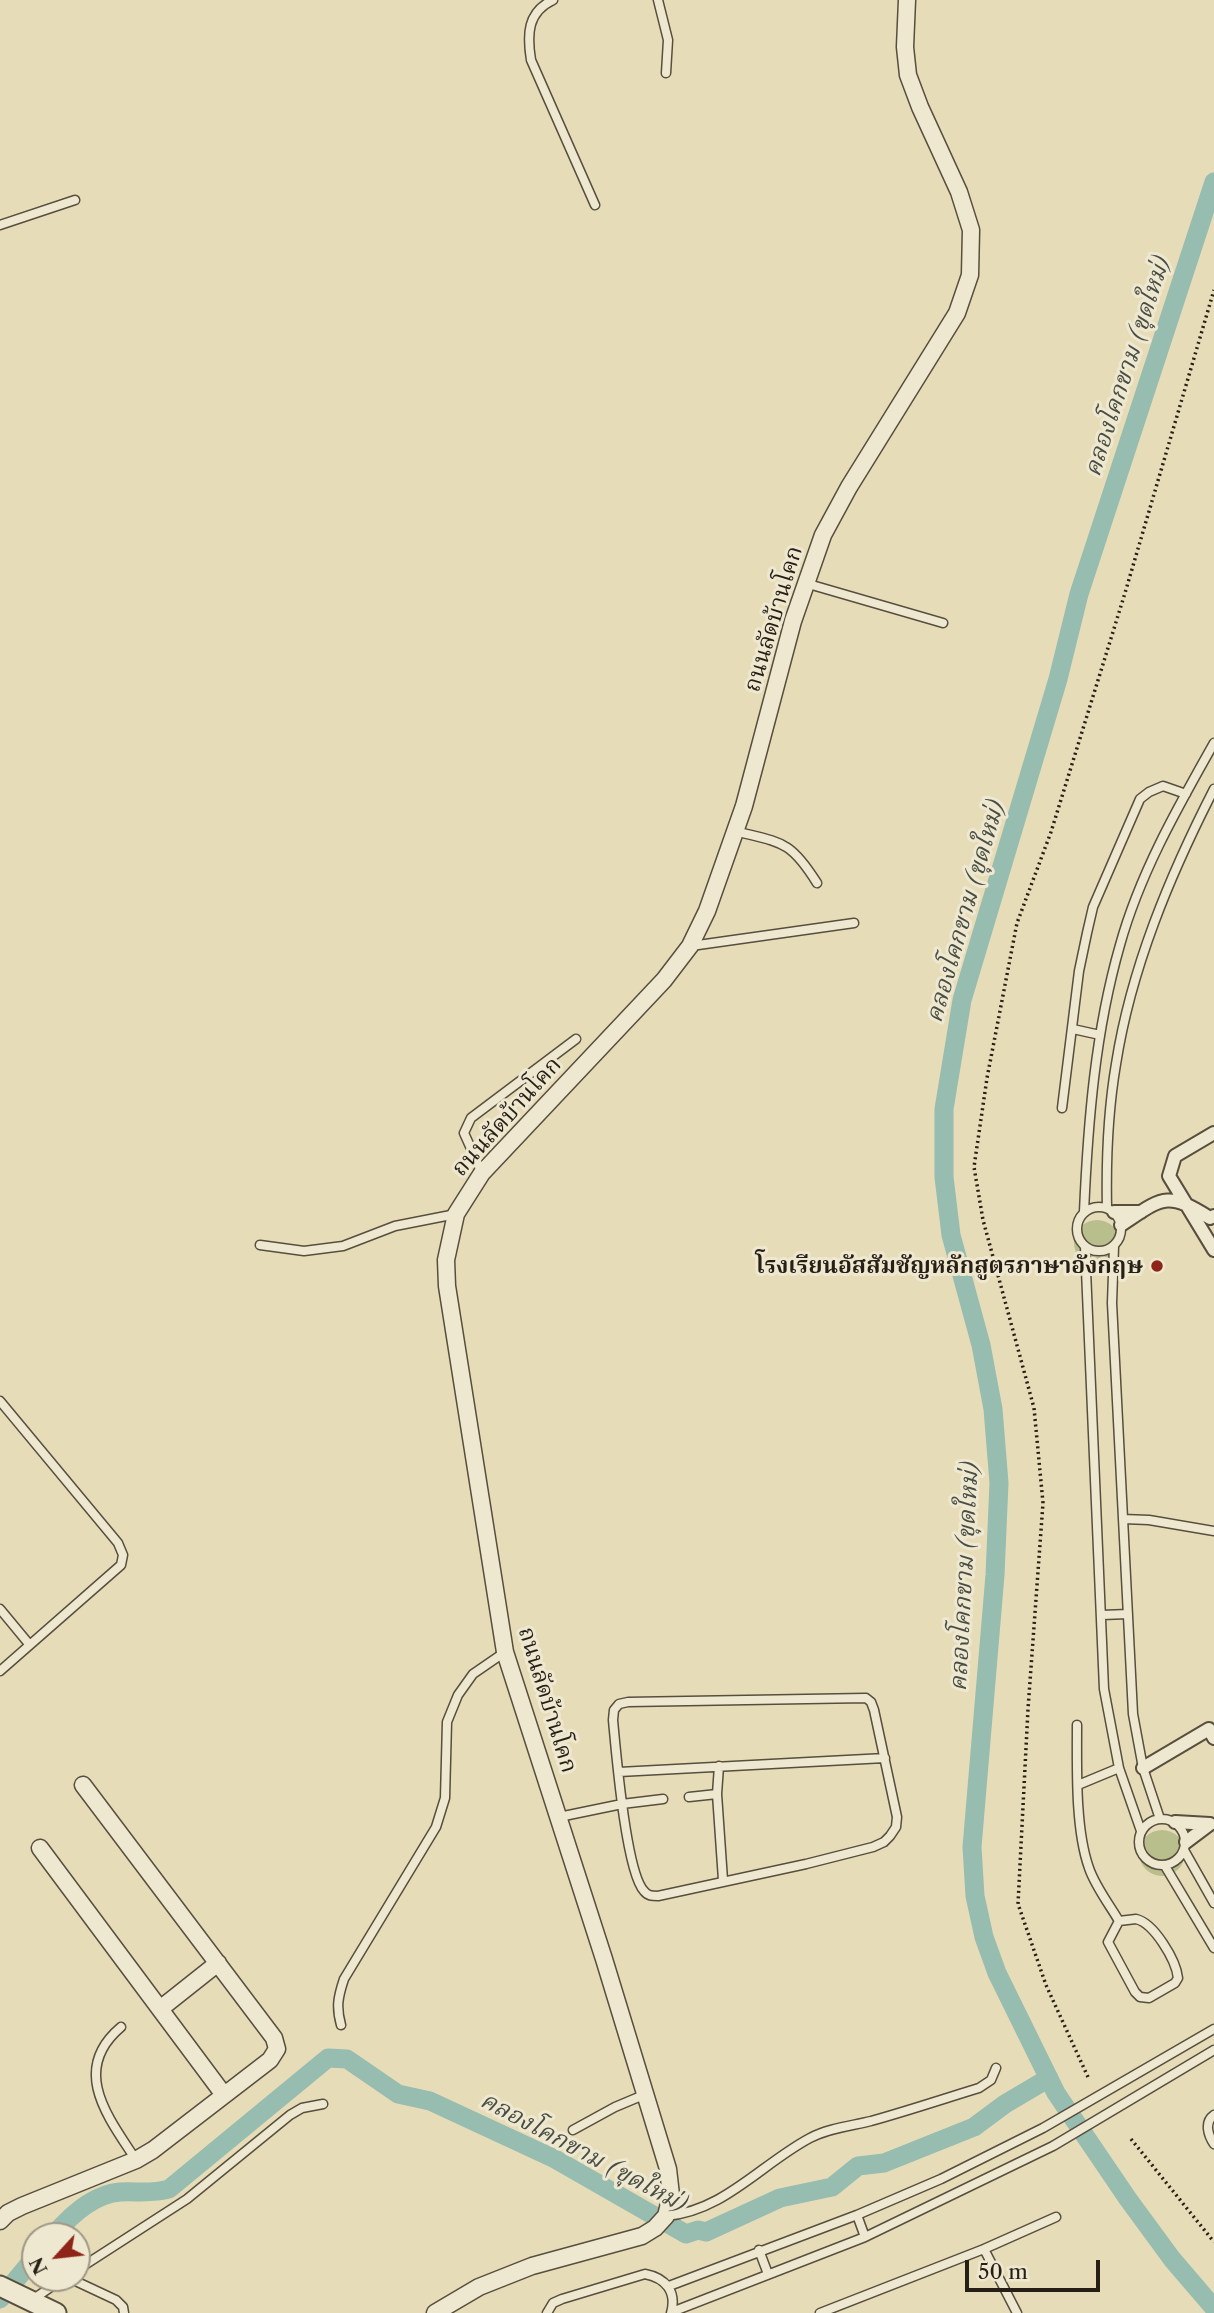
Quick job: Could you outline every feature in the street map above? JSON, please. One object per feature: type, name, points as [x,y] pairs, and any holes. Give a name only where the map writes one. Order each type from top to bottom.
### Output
[{"type":"street","name":"ถนนลัดบ้านโคก","points":[[666,2216],[671,2194],[668,2169],[505,1652],[447,1286],[446,1260],[456,1214],[482,1172],[664,980],[690,946],[707,911],[736,831],[793,621],[823,535],[957,313],[970,275],[971,230],[959,192],[908,75],[905,47],[907,0]]},
{"type":"street","points":[[1121,1225],[1160,1200],[1175,1156],[1214,1133]]},
{"type":"street","points":[[1169,1176],[1214,1250]]},
{"type":"street","points":[[1160,1200],[1185,1202],[1210,1218],[1214,1216]]},
{"type":"street","points":[[1111,1210],[1142,1212]]},
{"type":"street","points":[[1143,1768],[1212,1731]]},
{"type":"street","points":[[3,2212],[136,2161],[270,2060],[278,2049],[274,2038],[83,1785]]},
{"type":"street","points":[[1175,1822],[1212,1822]]},
{"type":"street","points":[[1185,1846],[1212,1822]]},
{"type":"street","points":[[40,1848],[224,2095]]},
{"type":"street","points":[[160,2009],[218,1964]]},
{"type":"street","points":[[435,2313],[479,2287],[531,2266],[642,2236],[655,2228],[666,2216]]},
{"type":"street","points":[[0,2286],[57,2313]]},
{"type":"lane","points":[[553,0],[535,11],[528,45],[531,60],[595,205]]},
{"type":"lane","points":[[659,0],[668,40],[666,73]]},
{"type":"lane","points":[[0,226],[75,200]]},
{"type":"lane","points":[[805,583],[943,623]]},
{"type":"lane","points":[[1214,743],[1185,794],[1143,880],[1121,942],[1105,1001],[1088,1132],[1084,1212],[1077,1226],[1080,1241],[1085,1247],[1100,1252],[1114,1246],[1119,1240],[1121,1225],[1111,1210],[1109,1128],[1116,1064],[1129,1003],[1149,937],[1175,872],[1214,789]]},
{"type":"lane","points":[[1062,1108],[1079,971],[1093,907],[1140,800],[1149,792],[1163,786],[1185,794]]},
{"type":"lane","points":[[736,831],[789,846],[803,861],[817,883]]},
{"type":"lane","points":[[690,946],[854,923]]},
{"type":"lane","points":[[1073,1029],[1100,1035]]},
{"type":"lane","points":[[482,1172],[464,1133],[471,1118],[576,1039]]},
{"type":"lane","points":[[1084,1212],[1092,1208],[1111,1210]]},
{"type":"lane","points":[[260,1245],[304,1251],[343,1246],[395,1226],[456,1214]]},
{"type":"lane","points":[[1114,1246],[1112,1303],[1133,1714],[1143,1768],[1160,1819]]},
{"type":"lane","points":[[1085,1247],[1104,1689],[1119,1768],[1141,1830],[1138,1841],[1140,1851],[1146,1860],[1165,1866],[1177,1861],[1185,1846]]},
{"type":"lane","points":[[0,1401],[118,1543],[123,1555],[121,1566],[0,1671]]},
{"type":"lane","points":[[1123,1519],[1149,1520],[1214,1531]]},
{"type":"lane","points":[[0,1609],[29,1644]]},
{"type":"lane","points":[[1102,1615],[1128,1614]]},
{"type":"lane","points":[[341,2025],[337,1998],[344,1979],[436,1827],[444,1797],[447,1722],[458,1695],[473,1674],[505,1652]]},
{"type":"lane","points":[[866,1698],[874,1710],[897,1817],[896,1827],[884,1842],[806,1864],[649,1896],[636,1880],[619,1772],[613,1720],[614,1710],[619,1704],[866,1698]]},
{"type":"lane","points":[[1077,1725],[1078,1785],[1083,1840],[1089,1869],[1119,1921]]},
{"type":"lane","points":[[619,1772],[884,1758]]},
{"type":"lane","points":[[719,1766],[717,1794],[723,1880]]},
{"type":"lane","points":[[1078,1785],[1119,1768]]},
{"type":"lane","points":[[689,1797],[717,1794]]},
{"type":"lane","points":[[559,1817],[663,1799]]},
{"type":"lane","points":[[1141,1830],[1153,1820],[1175,1822],[1214,1903]]},
{"type":"lane","points":[[1165,1866],[1214,1948]]},
{"type":"lane","points":[[1136,1919],[1151,1926],[1177,1968],[1178,1978],[1175,1983],[1149,1998],[1140,1997],[1135,1992],[1108,1942],[1119,1921],[1136,1919]]},
{"type":"lane","points":[[121,2027],[107,2039],[97,2057],[94,2073],[106,2115],[136,2161]]},
{"type":"lane","points":[[669,2286],[857,2215],[941,2179],[1043,2128],[1214,2029]]},
{"type":"lane","points":[[547,2313],[554,2303],[645,2274],[655,2276],[669,2286],[672,2295],[671,2313],[864,2237],[1053,2146],[1214,2050]]},
{"type":"lane","points":[[666,2216],[684,2215],[712,2204],[811,2138],[833,2129],[870,2121],[979,2088],[991,2080],[996,2068]]},
{"type":"lane","points":[[573,2130],[646,2094]]},
{"type":"lane","points":[[91,2261],[187,2199],[290,2115],[302,2108],[323,2104]]},
{"type":"lane","points":[[1214,2115],[1208,2126],[1209,2137],[1214,2144]]},
{"type":"lane","points":[[857,2215],[864,2237]]},
{"type":"lane","points":[[820,2313],[984,2249],[1056,2217]]},
{"type":"lane","points":[[984,2249],[1017,2313]]},
{"type":"lane","points":[[759,2250],[768,2274]]},
{"type":"lane","points":[[91,2289],[116,2300],[123,2307],[124,2313]]},
{"type":"lane","points":[[31,2301],[45,2292]]},
{"type":"path","points":[[1088,2077],[1046,1985],[1018,1904],[1027,1722],[1043,1503],[1034,1408],[983,1220],[974,1167],[987,1078],[1017,923],[1051,832],[1214,290]]},
{"type":"path","points":[[1131,2139],[1214,2242]]},
{"type":"green space","points":[[1097,1220],[1113,1227],[1120,1243],[1113,1259],[1097,1266],[1081,1259],[1074,1243],[1081,1227]]},
{"type":"green space","points":[[1162,1830],[1178,1837],[1185,1853],[1178,1869],[1162,1876],[1146,1869],[1139,1853],[1146,1837]]},
{"type":"waterway","name":"คลองโคกขาม (ขุดใหม่)","points":[[1214,182],[1079,594],[1058,679],[962,1000],[944,1109],[944,1177],[951,1235],[981,1345],[993,1409],[999,1483],[995,1575],[972,1847],[975,1896],[984,1937],[997,1973],[1056,2093],[1172,2259],[1214,2308]]},
{"type":"waterway","name":"คลองโคกขาม (ขุดใหม่)","points":[[65,2222],[100,2197],[120,2192],[169,2189],[328,2058],[347,2059],[398,2094],[430,2101],[555,2159],[686,2234],[698,2230],[706,2232],[780,2198],[832,2187],[858,2166],[884,2163],[974,2127],[1005,2104],[1049,2078]]},
{"type":"waterway","name":"คลองโคกขาม (ขุดใหม่)","points":[[0,2299],[21,2274]]},
{"type":"place","name":"โรงเรียนอัสสัมชัญหลักสูตรภาษาอังกฤษ","points":[[1157,1266]]}]
